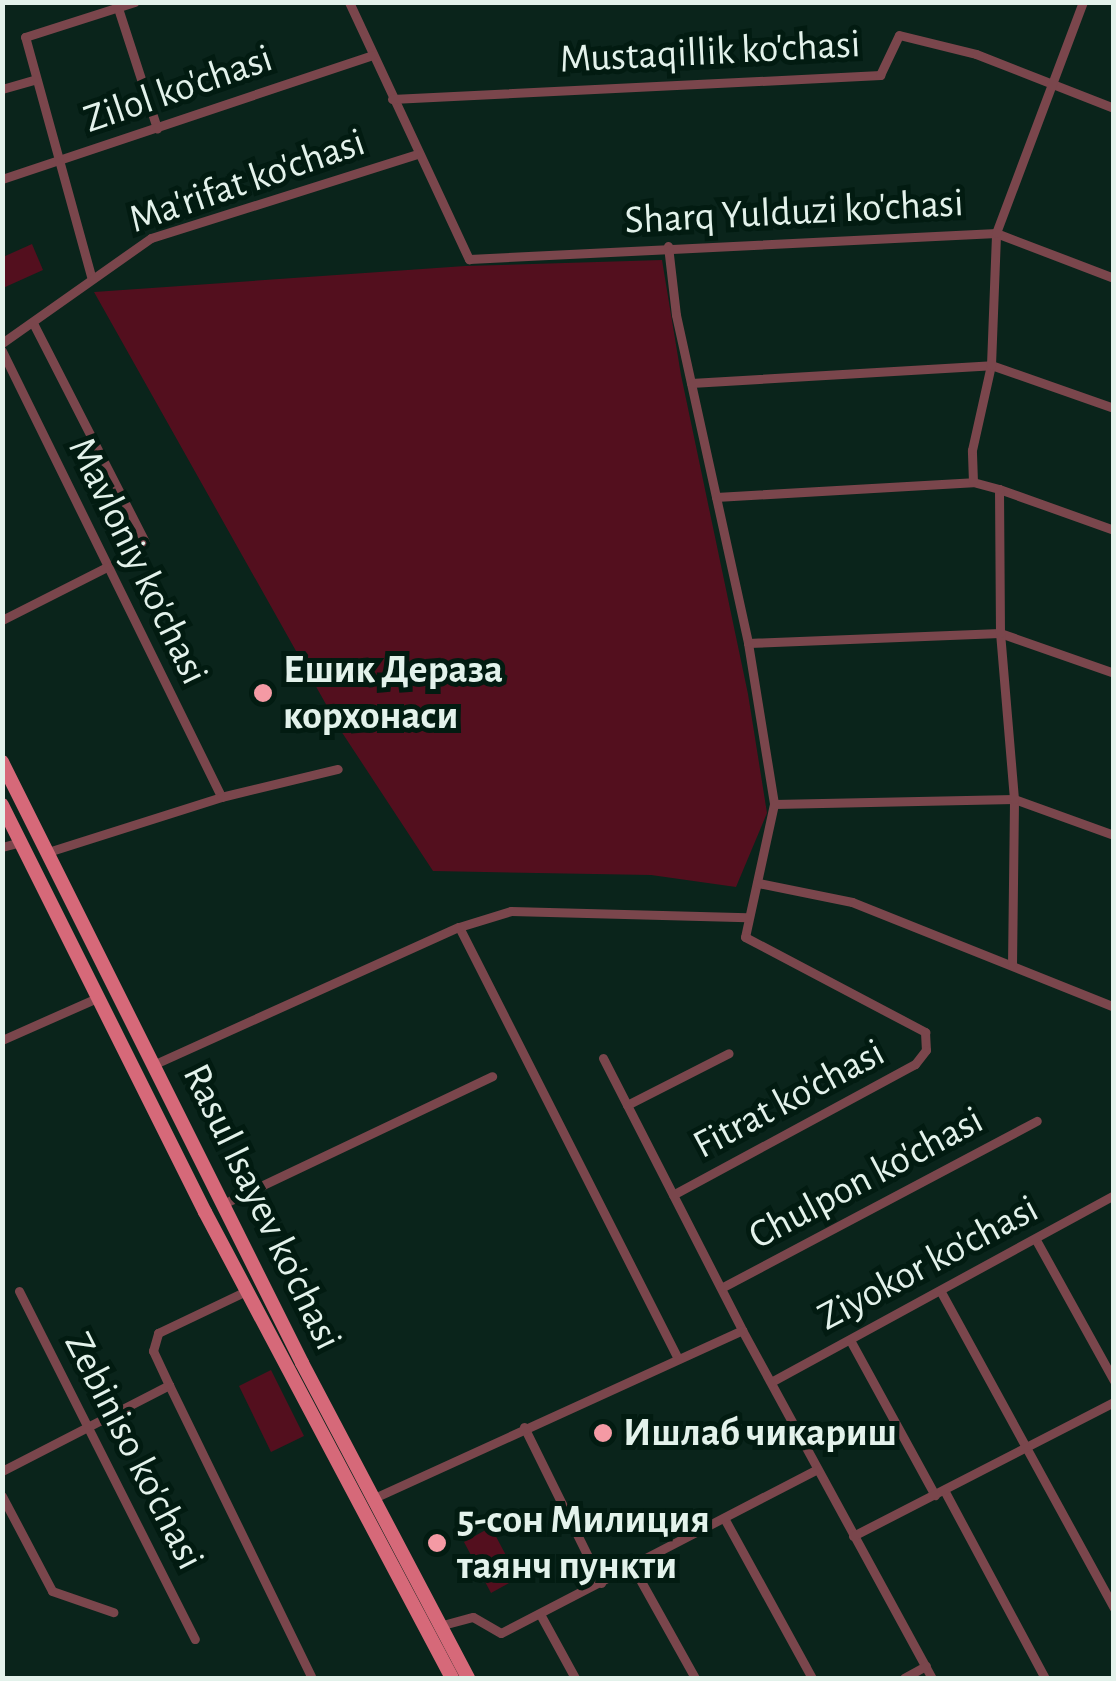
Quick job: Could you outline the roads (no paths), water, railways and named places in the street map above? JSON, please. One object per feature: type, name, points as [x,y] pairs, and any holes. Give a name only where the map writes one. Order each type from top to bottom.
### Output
[{"type":"main road","name":"Rasul Isayev ko'chasi","points":[[2,762],[372,1498],[468,1678]]},
{"type":"main road","name":"Rasul Isayev ko'chasi","points":[[2,805],[206,1212],[452,1678]]},
{"type":"main road","points":[[206,1212],[224,1204]]},
{"type":"street","points":[[92,276],[24,37],[116,5],[136,2]]},
{"type":"street","points":[[350,2],[418,154]]},
{"type":"street","points":[[973,482],[972,450],[991,365],[996,233],[1083,2]]},
{"type":"street","points":[[116,5],[157,128]]},
{"type":"street","name":"Mustaqillik ko'chasi","points":[[392,99],[880,76],[898,35],[976,54],[1114,108]]},
{"type":"street","name":"Zilol ko'chasi","points":[[2,178],[373,55]]},
{"type":"street","points":[[2,89],[36,79]]},
{"type":"street","name":"Sharq Yulduzi ko'chasi","points":[[418,154],[470,259],[668,246],[996,233],[1114,278]]},
{"type":"street","name":"Ma'rifat ko'chasi","points":[[2,343],[150,238],[418,154]]},
{"type":"street","points":[[155,1064],[459,927],[511,911],[747,917],[774,804],[748,643],[690,383],[668,246]]},
{"type":"street","points":[[33,323],[145,542]]},
{"type":"street","name":"Mavloniy ko'chasi","points":[[2,351],[221,797]]},
{"type":"street","points":[[690,383],[991,365],[1114,408]]},
{"type":"street","points":[[716,497],[973,482],[1114,530]]},
{"type":"street","points":[[999,489],[1000,633],[1014,799],[1012,965]]},
{"type":"street","points":[[2,620],[107,567]]},
{"type":"street","points":[[748,643],[1000,633],[1114,673]]},
{"type":"street","points":[[48,852],[221,797],[338,769]]},
{"type":"street","points":[[774,804],[1014,799],[1114,834]]},
{"type":"street","points":[[2,847],[21,842]]},
{"type":"street","points":[[758,883],[852,902],[1114,1006]]},
{"type":"street","name":"Fitrat ko'chasi","points":[[673,1195],[915,1064],[926,1050],[925,1032],[745,937],[747,917]]},
{"type":"street","points":[[459,927],[678,1358]]},
{"type":"street","points":[[2,1040],[99,997]]},
{"type":"street","points":[[627,1105],[729,1052]]},
{"type":"street","points":[[603,1058],[742,1330],[932,1678]]},
{"type":"street","points":[[224,1204],[492,1076]]},
{"type":"street","name":"Chulpon ko'chasi","points":[[723,1287],[1037,1121]]},
{"type":"street","name":"Ziyokor ko'chasi","points":[[770,1382],[1114,1195]]},
{"type":"street","points":[[1036,1240],[1114,1381]]},
{"type":"street","points":[[248,1290],[158,1333],[153,1351],[311,1676]]},
{"type":"street","name":"Zebiniso ko'chasi","points":[[18,1291],[195,1638]]},
{"type":"street","points":[[941,1292],[1114,1608]]},
{"type":"street","points":[[372,1498],[742,1330]]},
{"type":"street","points":[[850,1340],[1045,1678]]},
{"type":"street","points":[[2,1472],[168,1386]]},
{"type":"street","points":[[853,1536],[1114,1402]]},
{"type":"street","points":[[524,1428],[601,1583]]},
{"type":"street","points":[[438,1626],[472,1617],[501,1633],[818,1469]]},
{"type":"street","points":[[2,1496],[52,1592],[113,1612]]},
{"type":"street","points":[[724,1518],[812,1678]]},
{"type":"street","points":[[633,1567],[695,1678]]},
{"type":"street","points":[[540,1614],[574,1678]]},
{"type":"street","points":[[904,1678],[926,1666]]},
{"type":"place","name":"Ешик Дераза корхонаси","points":[[263,693]]},
{"type":"place","name":"Ишлаб чикариш","points":[[603,1433]]},
{"type":"place","name":"5-сон Милиция таянч пункти","points":[[437,1543]]}]
